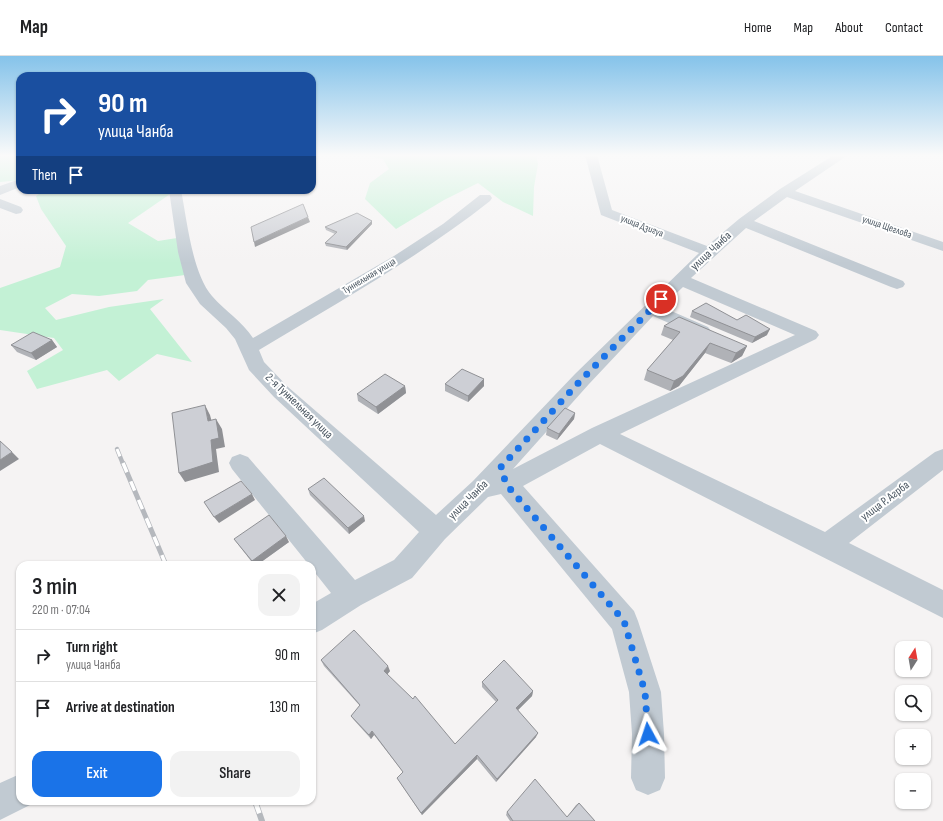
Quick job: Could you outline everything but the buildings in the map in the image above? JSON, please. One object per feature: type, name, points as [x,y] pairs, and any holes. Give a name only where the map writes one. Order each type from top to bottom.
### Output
[{"type":"street","name":"улица Дзигуа","points":[[600,191],[606,212],[709,252]]},
{"type":"street","name":"улица Чанба","points":[[316,617],[350,596],[403,569],[436,532],[496,480],[651,308],[709,252],[744,222],[785,192]]},
{"type":"street","name":"улица Щеглова","points":[[785,192],[943,247]]},
{"type":"street","name":"2-я Туннельная улица","points":[[176,194],[186,252],[194,283],[206,300],[232,324],[243,337],[256,365],[281,392],[436,532]]},
{"type":"street","name":"Туннельная улица","points":[[249,348],[405,255],[448,227],[485,198]]},
{"type":"street","points":[[0,203],[16,210]]},
{"type":"street","points":[[744,222],[897,284]]},
{"type":"street","points":[[648,778],[648,734],[645,692],[624,621],[496,480],[600,434],[810,335],[681,280]]},
{"type":"street","points":[[651,308],[715,336]]},
{"type":"street","points":[[744,349],[764,357]]},
{"type":"street","points":[[600,434],[827,545],[943,604]]},
{"type":"street","name":"улица Р. Агрба","points":[[827,545],[943,458]]},
{"type":"street","points":[[240,463],[350,596]]},
{"type":"street","points":[[0,802],[16,794]]},
{"type":"green space","points":[[368,191],[463,191],[444,200],[396,229],[365,199]]},
{"type":"green space","points":[[488,191],[534,191],[533,216],[503,202]]},
{"type":"green space","points":[[39,194],[170,194],[128,223],[158,241],[177,238],[185,275],[148,280],[137,291],[99,296],[72,294],[45,308],[56,320],[109,307],[164,299],[150,309],[192,362],[157,354],[119,381],[107,370],[37,389],[27,371],[63,350],[54,338],[0,330],[0,288],[60,267],[66,246],[41,209],[36,196]]},
{"type":"railway","points":[[117,449],[123,464]]},
{"type":"railway","points":[[123,463],[164,561]]},
{"type":"railway","points":[[256,805],[262,821]]},
{"type":"route","points":[[648,734],[645,692],[624,621],[506,484],[501,467],[582,379],[661,299]]}]
